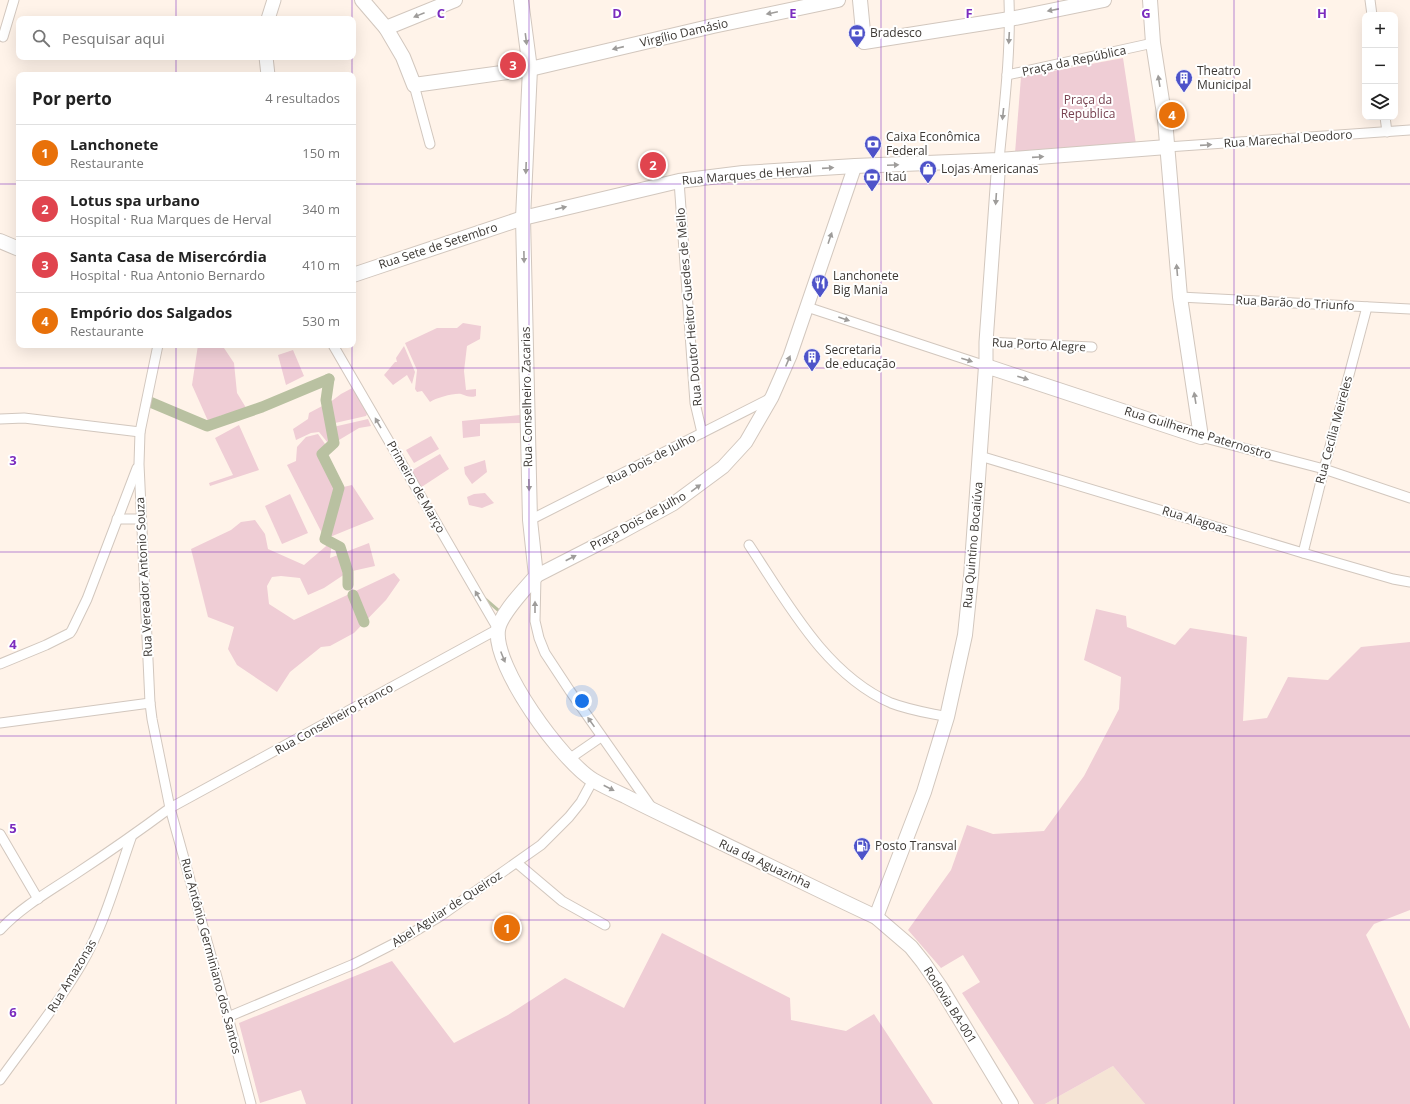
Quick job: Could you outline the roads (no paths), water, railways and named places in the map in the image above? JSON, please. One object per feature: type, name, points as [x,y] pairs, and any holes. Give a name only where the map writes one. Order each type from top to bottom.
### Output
[{"type":"main road","points":[[362,0],[386,28],[402,57],[414,85]]},
{"type":"main road","points":[[386,28],[455,0]]},
{"type":"main road","name":"Rua Conselheiro Zacarias","points":[[521,0],[530,69],[524,218],[530,520],[536,576]]},
{"type":"main road","name":"Virgílio Damásio","points":[[414,85],[530,69],[713,26],[838,0]]},
{"type":"main road","points":[[860,0],[864,42],[1010,19],[1104,0]]},
{"type":"main road","points":[[1150,0],[1153,43],[1165,120],[1180,297],[1201,437]]},
{"type":"main road","points":[[999,160],[1167,148]]},
{"type":"main road","name":"Rua Marques de Herval","points":[[524,218],[679,181],[743,173],[854,166],[999,160]]},
{"type":"main road","name":"Rua Sete de Setembro","points":[[356,273],[524,218]]},
{"type":"main road","points":[[0,241],[16,248]]},
{"type":"main road","name":"Rua Guilherme Paternostro","points":[[986,366],[1201,437]]},
{"type":"main road","name":"Rua Quintino Bocaiúva","points":[[876,917],[924,792],[947,717],[964,635],[971,577],[986,366]]},
{"type":"main road","points":[[498,629],[506,613],[536,576]]},
{"type":"main road","name":"Rua da Aguazinha","points":[[498,629],[499,648],[515,684],[533,713],[569,759],[581,771],[593,780],[654,811],[876,917]]},
{"type":"main road","name":"Rodovia BA-001","points":[[876,917],[911,947],[923,962],[941,988],[1011,1104]]},
{"type":"street","points":[[3,37],[14,0]]},
{"type":"street","points":[[269,16],[274,0]]},
{"type":"street","points":[[1007,75],[1010,19],[1009,0]]},
{"type":"street","points":[[1370,0],[1372,12]]},
{"type":"street","name":"Praça da República","points":[[999,160],[1007,75],[1153,43]]},
{"type":"street","points":[[266,60],[268,72]]},
{"type":"street","points":[[414,85],[430,144]]},
{"type":"street","points":[[1385,120],[1387,132]]},
{"type":"street","name":"Rua Marechal Deodoro","points":[[1167,148],[1410,130]]},
{"type":"street","name":"Rua Quintino Bocaiúva","points":[[986,366],[986,342],[999,160]]},
{"type":"street","name":"Praça Dois de Julho","points":[[536,576],[649,518],[673,504],[697,488],[723,467],[746,442],[772,397],[790,356],[854,166]]},
{"type":"street","name":"Rua Doutor Heitor Guedes de Mello","points":[[679,181],[695,403],[702,433]]},
{"type":"street","name":"Rua Barão do Triunfo","points":[[1180,297],[1410,310]]},
{"type":"street","points":[[807,307],[986,366]]},
{"type":"street","name":"Rua Cecília Meireles","points":[[1303,553],[1367,307]]},
{"type":"street","name":"Rua Porto Alegre","points":[[986,342],[1092,348]]},
{"type":"street","name":"Rua Vereador Antonio Souza","points":[[157,348],[140,432],[139,464],[150,703],[170,808]]},
{"type":"street","name":"Primeiro de Março","points":[[335,348],[498,629]]},
{"type":"street","name":"Rua Dois de Julho","points":[[530,520],[772,397]]},
{"type":"street","points":[[0,419],[24,418],[140,432]]},
{"type":"street","name":"Rua Guilherme Paternostro","points":[[1201,437],[1324,469],[1410,498]]},
{"type":"street","name":"Rua Alagoas","points":[[980,456],[1303,553],[1393,579],[1410,582]]},
{"type":"street","points":[[0,664],[46,645],[70,633],[87,599],[139,464]]},
{"type":"street","points":[[117,519],[141,519]]},
{"type":"street","points":[[749,545],[822,650],[846,675],[873,693],[892,703],[947,717]]},
{"type":"street","points":[[536,576],[535,621],[539,638],[545,652],[566,685],[654,811]]},
{"type":"street","name":"Rua Conselheiro Franco","points":[[0,930],[21,911],[131,838],[170,808],[498,629]]},
{"type":"street","points":[[0,723],[150,703]]},
{"type":"street","points":[[569,759],[602,737]]},
{"type":"street","name":"Abel Aguiar de Queiroz","points":[[228,1017],[354,964],[391,945],[439,917],[541,845],[569,817],[581,802],[593,780]]},
{"type":"street","name":"Rua Antônio Germiniano dos Santos","points":[[170,808],[228,1017],[250,1104]]},
{"type":"street","points":[[0,834],[38,899]]},
{"type":"street","name":"Rua Amazonas","points":[[0,1080],[47,1017],[81,964],[96,936],[131,838]]},
{"type":"street","points":[[517,862],[562,901],[605,925]]},
{"type":"waterway","points":[[329,379],[326,400],[334,443],[322,454],[339,488],[325,539],[340,547],[348,572],[348,585]]},
{"type":"waterway","points":[[150,402],[207,426],[262,407],[329,379]]},
{"type":"waterway","points":[[353,595],[364,622]]},
{"type":"waterway","points":[[484,598],[498,610]]},
{"type":"place","name":"Bradesco","points":[[857,48]]},
{"type":"place","name":"Santa Casa de Misercórdia","points":[[513,65]]},
{"type":"place","name":"Theatro Municipal","points":[[1184,93]]},
{"type":"place","name":"Empório dos Salgados","points":[[1172,115]]},
{"type":"place","name":"Caixa Econômica Federal","points":[[873,159]]},
{"type":"place","name":"Lotus spa urbano","points":[[653,165]]},
{"type":"place","name":"Lojas Americanas","points":[[928,184]]},
{"type":"place","name":"Itaú","points":[[872,192]]},
{"type":"place","name":"Lanchonete Big Mania","points":[[820,298]]},
{"type":"place","name":"Secretaria de educação","points":[[812,372]]},
{"type":"place","name":"Posto Transval","points":[[862,861]]},
{"type":"place","name":"Lanchonete","points":[[507,928]]},
{"type":"park label","name":"Praça da Republica","points":[[1088,107]]}]
